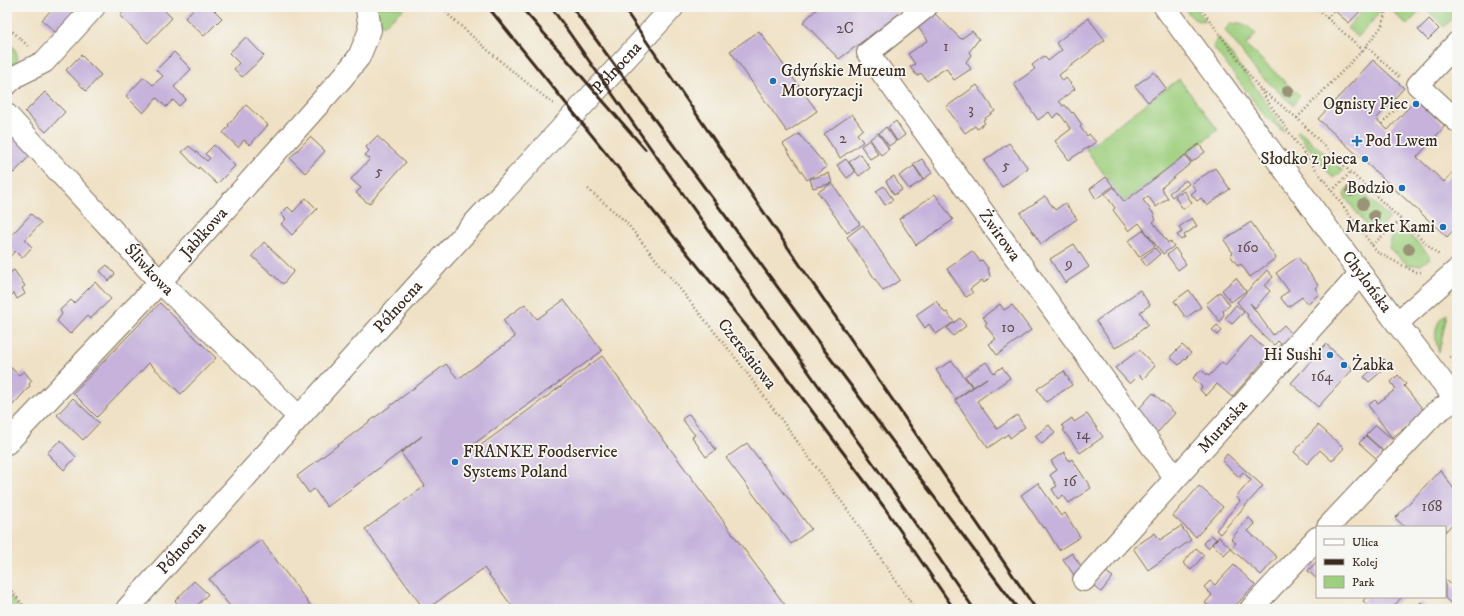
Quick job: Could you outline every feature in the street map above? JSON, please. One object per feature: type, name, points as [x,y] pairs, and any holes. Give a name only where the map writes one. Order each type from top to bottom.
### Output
[{"type":"street","points":[[7,84],[16,76],[44,62],[94,7]]},
{"type":"street","name":"Jabłkowa","points":[[7,443],[160,282],[338,83],[359,57],[370,30],[366,7]]},
{"type":"street","name":"Północna","points":[[127,609],[433,268],[673,7]]},
{"type":"street","name":"Żwirowa","points":[[926,7],[868,53],[1175,478]]},
{"type":"street","name":"Chylońska","points":[[1165,7],[1397,323],[1456,400]]},
{"type":"street","points":[[1457,43],[1418,85],[1457,121]]},
{"type":"street","name":"Śliwkowa","points":[[7,115],[160,282],[299,417]]},
{"type":"street","points":[[1397,323],[1457,270]]},
{"type":"street","name":"Murarska","points":[[1084,580],[1361,273]]},
{"type":"street","points":[[1329,526],[1435,413],[1456,400]]},
{"type":"street","points":[[1251,609],[1316,539]]},
{"type":"path","points":[[440,7],[481,46],[572,118]]},
{"type":"path","points":[[1200,7],[1298,145],[1377,252],[1415,272],[1428,271]]},
{"type":"path","points":[[1315,7],[1363,50]]},
{"type":"path","points":[[1297,118],[1363,50],[1382,26],[1387,7]]},
{"type":"path","points":[[1327,18],[1334,11]]},
{"type":"path","points":[[7,26],[44,62]]},
{"type":"path","points":[[7,32],[14,33]]},
{"type":"path","points":[[1382,124],[1418,85]]},
{"type":"path","points":[[1258,87],[1297,118],[1344,166],[1439,255]]},
{"type":"path","points":[[1344,166],[1355,154]]},
{"type":"path","points":[[1332,191],[1351,172]]},
{"type":"path","name":"Czereśniowa","points":[[588,189],[625,220],[738,361],[873,547],[915,609]]},
{"type":"path","points":[[1372,245],[1402,220]]},
{"type":"path","points":[[7,585],[26,609]]},
{"type":"green space","points":[[372,7],[406,7],[383,26]]},
{"type":"green space","points":[[1184,7],[1195,7],[1205,20],[1198,21],[1190,15]]},
{"type":"green space","points":[[1366,7],[1385,7],[1358,37],[1347,28]]},
{"type":"green space","points":[[1388,7],[1424,7],[1407,25]]},
{"type":"green space","points":[[1424,7],[1457,7],[1457,13],[1444,27]]},
{"type":"green space","points":[[1239,23],[1246,25],[1256,34],[1246,45],[1300,96],[1293,105],[1256,71],[1225,30],[1230,24]]},
{"type":"green space","points":[[1218,37],[1262,96],[1285,133],[1266,117],[1214,48],[1214,44]]},
{"type":"green space","points":[[7,40],[12,45],[18,58],[12,71],[7,76]]},
{"type":"green space","points":[[1179,79],[1218,130],[1124,202],[1086,149]]},
{"type":"green space","points":[[1299,130],[1343,171],[1333,178],[1297,133]]},
{"type":"green space","points":[[1351,186],[1357,187],[1390,218],[1382,227],[1370,230],[1344,196],[1346,190]]},
{"type":"green space","points":[[1406,231],[1431,257],[1421,265],[1408,265],[1389,248],[1394,235],[1399,232]]},
{"type":"green space","points":[[1447,314],[1439,352],[1436,341],[1437,326],[1442,317]]},
{"type":"green space","points":[[7,593],[20,609],[7,609]]},
{"type":"building","points":[[54,7],[81,7],[56,33],[42,20]]},
{"type":"building","points":[[128,7],[164,7],[163,9],[172,18],[148,43],[120,16]]},
{"type":"building","points":[[195,7],[211,7],[222,18],[204,36],[185,18]]},
{"type":"building","points":[[819,7],[909,7],[839,59],[803,22]]},
{"type":"building","points":[[1330,7],[1364,7],[1349,23]]},
{"type":"building","points":[[934,13],[961,39],[972,31],[979,39],[969,52],[971,55],[966,62],[971,69],[954,80],[946,68],[927,81],[921,73],[917,76],[910,67],[915,64],[908,54],[928,40],[917,26]]},
{"type":"building","points":[[1088,18],[1105,40],[1059,75],[1063,81],[1066,78],[1075,89],[1059,101],[1063,106],[1065,105],[1072,113],[1073,112],[1082,125],[1080,127],[1087,136],[1089,134],[1096,142],[1069,160],[1055,141],[1071,129],[1059,113],[1053,118],[1049,112],[1038,120],[1014,84],[1035,69],[1032,65],[1044,56],[1048,61],[1062,50],[1056,43]]},
{"type":"building","points":[[1429,19],[1439,29],[1428,40],[1418,30]]},
{"type":"building","name":"Gdyńskie Muzeum Motoryzacji","points":[[759,31],[817,111],[787,132],[730,51]]},
{"type":"building","points":[[246,37],[264,56],[242,77],[234,69],[239,63],[229,53]]},
{"type":"building","points":[[174,52],[191,69],[174,87],[186,99],[179,106],[173,100],[166,107],[157,98],[143,113],[126,96],[144,77],[153,85],[163,76],[156,70]]},
{"type":"building","points":[[81,55],[101,75],[86,91],[66,70]]},
{"type":"building","points":[[1373,60],[1404,88],[1376,119],[1388,130],[1416,99],[1445,126],[1417,157],[1444,182],[1457,168],[1457,226],[1447,237],[1318,119]]},
{"type":"building","points":[[1154,72],[1166,88],[1148,102],[1135,86]]},
{"type":"building","points":[[977,85],[995,111],[983,120],[985,123],[977,129],[975,126],[965,133],[946,107]]},
{"type":"building","points":[[45,92],[65,112],[46,132],[25,112]]},
{"type":"building","points":[[246,105],[268,125],[250,145],[244,140],[238,147],[223,133],[229,126],[228,125]]},
{"type":"building","points":[[852,114],[863,129],[857,134],[863,142],[840,158],[824,134]]},
{"type":"building","points":[[896,121],[905,135],[897,141],[888,127]]},
{"type":"building","points":[[886,127],[896,141],[889,146],[879,133]]},
{"type":"building","points":[[9,130],[33,152],[14,173],[7,167],[7,132]]},
{"type":"building","points":[[878,133],[889,149],[881,155],[870,139]]},
{"type":"building","points":[[799,134],[827,167],[807,180],[783,144]]},
{"type":"building","points":[[377,136],[406,162],[369,204],[356,193],[361,188],[351,179],[370,159],[365,155],[369,151],[366,147]]},
{"type":"building","points":[[310,137],[325,151],[305,173],[290,158]]},
{"type":"building","points":[[869,140],[878,154],[870,159],[861,146]]},
{"type":"building","points":[[1009,143],[1028,168],[1002,187],[984,161]]},
{"type":"building","points":[[1199,144],[1205,152],[1192,162],[1186,154]]},
{"type":"building","points":[[214,145],[235,166],[217,184],[199,167],[198,169],[182,152],[189,146],[207,161],[210,158],[205,154]]},
{"type":"building","points":[[860,154],[870,168],[859,176],[849,162]]},
{"type":"building","points":[[1185,155],[1191,163],[1161,188],[1168,198],[1156,207],[1148,196],[1143,200],[1153,213],[1156,220],[1153,222],[1168,243],[1170,241],[1174,246],[1163,254],[1139,223],[1129,231],[1113,210],[1115,208],[1105,194],[1114,187],[1124,202]]},
{"type":"building","points":[[846,159],[855,172],[847,178],[837,165]]},
{"type":"building","points":[[922,159],[932,173],[924,179],[913,164]]},
{"type":"building","points":[[914,166],[923,180],[909,189],[899,176]]},
{"type":"building","points":[[1215,168],[1230,189],[1207,206],[1201,198],[1197,201],[1191,194],[1196,190],[1191,184]]},
{"type":"building","points":[[829,173],[832,183],[813,188],[810,179]]},
{"type":"building","points":[[894,176],[902,190],[894,195],[886,181]]},
{"type":"building","points":[[1106,177],[1113,186],[1096,199],[1090,189]]},
{"type":"building","points":[[1186,180],[1189,184],[1172,197],[1169,193]]},
{"type":"building","points":[[832,183],[860,224],[847,233],[818,192]]},
{"type":"building","points":[[884,186],[893,200],[885,205],[876,191]]},
{"type":"building","points":[[1184,191],[1192,203],[1183,209],[1175,197]]},
{"type":"building","points":[[935,194],[953,220],[916,245],[899,219]]},
{"type":"building","points":[[1045,196],[1055,210],[1065,203],[1077,219],[1041,244],[1020,213]]},
{"type":"building","points":[[306,198],[317,209],[292,235],[281,224],[286,219],[281,214],[288,207],[293,212]]},
{"type":"building","points":[[31,214],[41,223],[25,240],[32,247],[22,258],[15,251],[7,260],[7,240]]},
{"type":"building","points":[[1192,218],[1197,226],[1184,235],[1185,237],[1181,240],[1177,235],[1182,232],[1179,227]]},
{"type":"building","points":[[1251,222],[1276,258],[1250,277],[1241,264],[1238,266],[1230,255],[1233,253],[1224,240]]},
{"type":"building","points":[[863,225],[900,280],[883,291],[847,237]]},
{"type":"building","points":[[1144,230],[1155,246],[1139,257],[1128,241]]},
{"type":"building","points":[[264,242],[294,271],[283,284],[252,256]]},
{"type":"building","points":[[1074,244],[1089,267],[1065,283],[1050,259]]},
{"type":"building","points":[[1155,248],[1160,254],[1146,266],[1141,259]]},
{"type":"building","points":[[1175,248],[1186,264],[1178,270],[1167,255]]},
{"type":"building","points":[[972,251],[988,268],[990,277],[984,283],[982,280],[970,289],[973,293],[966,297],[947,269]]},
{"type":"building","points":[[1298,257],[1318,285],[1315,288],[1319,294],[1307,304],[1302,297],[1288,307],[1280,297],[1289,291],[1276,273]]},
{"type":"building","points":[[107,265],[115,274],[109,281],[100,271]]},
{"type":"building","points":[[14,270],[25,286],[22,288],[25,294],[17,299],[14,293],[11,296],[7,290],[7,275]]},
{"type":"building","points":[[1267,270],[1273,277],[1265,286],[1270,291],[1255,308],[1250,303],[1273,335],[1284,325],[1295,337],[1284,347],[1278,341],[1274,345],[1263,335],[1247,317],[1248,315],[1237,302]]},
{"type":"building","points":[[1236,278],[1246,291],[1231,302],[1222,290]]},
{"type":"building","points":[[95,282],[111,299],[90,319],[87,316],[70,334],[57,321],[62,314],[60,310],[71,300],[74,303]]},
{"type":"building","points":[[1140,290],[1150,305],[1140,312],[1148,325],[1136,334],[1137,335],[1115,348],[1096,321]]},
{"type":"building","points":[[1189,290],[1201,307],[1186,318],[1174,301]]},
{"type":"building","points":[[1220,292],[1230,305],[1223,311],[1224,314],[1220,322],[1206,304]]},
{"type":"building","points":[[564,300],[602,351],[471,446],[473,451],[602,356],[788,609],[514,609],[484,568],[427,609],[424,609],[365,529],[425,486],[401,453],[422,436],[327,507],[314,489],[309,493],[297,476],[446,364],[458,379],[515,337],[503,320],[525,304],[537,319]]},
{"type":"building","points":[[936,301],[954,322],[936,334],[929,324],[925,328],[916,315]]},
{"type":"building","points":[[160,303],[216,358],[181,394],[149,363],[97,417],[73,393]]},
{"type":"building","points":[[1000,304],[1004,310],[1012,305],[1031,330],[997,355],[989,344],[996,339],[985,325],[987,323],[983,317]]},
{"type":"building","points":[[1236,305],[1244,312],[1232,324],[1225,318]]},
{"type":"building","points":[[960,318],[966,326],[953,336],[947,328]]},
{"type":"building","points":[[1217,325],[1222,331],[1218,335],[1212,330]]},
{"type":"building","points":[[1251,336],[1270,354],[1232,397],[1217,384],[1206,396],[1200,390],[1202,387],[1193,378],[1201,370],[1209,376],[1222,362],[1225,365]]},
{"type":"building","points":[[1326,344],[1353,369],[1318,407],[1291,383]]},
{"type":"building","points":[[1182,345],[1191,353],[1179,365],[1170,357]]},
{"type":"building","points":[[1139,350],[1155,366],[1143,379],[1139,375],[1130,384],[1115,368]]},
{"type":"building","points":[[1384,359],[1389,365],[1369,382],[1364,377]]},
{"type":"building","points":[[952,361],[972,387],[956,399],[936,370]]},
{"type":"building","points":[[986,362],[994,373],[1002,367],[1010,378],[977,401],[997,429],[1017,415],[1025,427],[1010,438],[1008,434],[988,448],[955,400],[987,378],[973,387],[965,376]]},
{"type":"building","points":[[9,366],[19,375],[24,371],[32,381],[29,384],[30,386],[11,407],[7,403],[7,369]]},
{"type":"building","points":[[1064,371],[1072,385],[1046,402],[1037,389]]},
{"type":"building","points":[[1398,375],[1406,384],[1404,386],[1425,412],[1392,438],[1368,405],[1375,400],[1378,403],[1396,389],[1391,382]]},
{"type":"building","points":[[1153,393],[1175,413],[1158,432],[1136,412]]},
{"type":"building","points":[[73,398],[99,423],[83,440],[57,415]]},
{"type":"building","points":[[689,414],[716,450],[706,457],[692,437],[695,435],[682,419]]},
{"type":"building","points":[[1087,414],[1103,437],[1080,453],[1063,430],[1065,429],[1062,425],[1072,418],[1074,422]]},
{"type":"building","points":[[1049,425],[1055,433],[1042,444],[1035,436]]},
{"type":"building","points":[[1318,425],[1344,448],[1332,461],[1320,450],[1307,464],[1294,452]]},
{"type":"building","points":[[1376,425],[1394,441],[1384,452],[1366,435]]},
{"type":"building","points":[[1366,436],[1384,452],[1377,459],[1359,443]]},
{"type":"building","points":[[60,440],[76,457],[64,470],[47,453]]},
{"type":"building","points":[[747,443],[811,529],[791,544],[726,458]]},
{"type":"building","points":[[1064,452],[1069,461],[1072,459],[1091,488],[1069,503],[1063,495],[1058,499],[1052,489],[1057,486],[1050,475],[1057,470],[1051,461]]},
{"type":"building","points":[[1227,454],[1263,486],[1220,534],[1216,530],[1240,501],[1236,497],[1251,480],[1243,472],[1239,477],[1222,461]]},
{"type":"building","points":[[1440,470],[1457,493],[1457,519],[1446,531],[1446,526],[1404,526],[1395,518]]},
{"type":"building","points":[[1038,483],[1061,516],[1065,513],[1080,537],[1059,550],[1045,527],[1043,528],[1021,495]]},
{"type":"building","points":[[1199,486],[1223,507],[1196,537],[1173,516]]},
{"type":"building","points":[[1249,518],[1255,524],[1248,531],[1277,557],[1261,575],[1231,549],[1236,543],[1231,539]]},
{"type":"building","points":[[1181,526],[1191,540],[1148,570],[1133,548],[1155,533],[1160,540]]},
{"type":"building","points":[[1211,535],[1216,539],[1208,548],[1203,543]]},
{"type":"building","points":[[1219,537],[1231,548],[1224,555],[1212,544]]},
{"type":"building","points":[[261,540],[313,609],[232,609],[209,579]]},
{"type":"building","points":[[1196,548],[1204,555],[1191,570],[1183,563]]},
{"type":"building","points":[[1072,553],[1085,572],[1076,578],[1063,559]]},
{"type":"building","points":[[1316,562],[1316,578],[1308,571]]},
{"type":"building","points":[[1234,565],[1255,585],[1236,605],[1238,607],[1236,609],[1212,609],[1205,603],[1212,595],[1204,587],[1210,581],[1215,585]]},
{"type":"building","points":[[1105,571],[1113,577],[1101,592],[1093,585]]},
{"type":"building","points":[[1446,580],[1457,590],[1457,609],[1445,598]]},
{"type":"building","points":[[194,581],[208,594],[194,609],[184,609],[175,601]]},
{"type":"building","points":[[1365,598],[1401,598],[1391,609],[1369,609],[1370,607],[1363,601]]},
{"type":"building","points":[[1421,602],[1429,609],[1414,609]]},
{"type":"railway","points":[[488,7],[773,359],[884,507],[954,609]]},
{"type":"railway","points":[[521,7],[645,149]]},
{"type":"railway","points":[[551,7],[897,497],[974,609]]},
{"type":"railway","points":[[572,7],[804,323],[1018,609]]},
{"type":"railway","points":[[623,7],[1036,609]]},
{"type":"place","name":"Gdyńskie Muzeum Motoryzacji","points":[[773,81]]},
{"type":"place","name":"Ognisty Piec","points":[[1416,104]]},
{"type":"place","name":"Pod Lwem","points":[[1357,141]]},
{"type":"place","name":"Słodko z pieca","points":[[1365,159]]},
{"type":"place","name":"Bodzio","points":[[1402,188]]},
{"type":"place","name":"Market Kami","points":[[1443,227]]},
{"type":"place","name":"Hi Sushi","points":[[1330,355]]},
{"type":"place","name":"Żabka","points":[[1344,365]]},
{"type":"place","name":"FRANKE Foodservice Systems Poland","points":[[455,462]]}]
